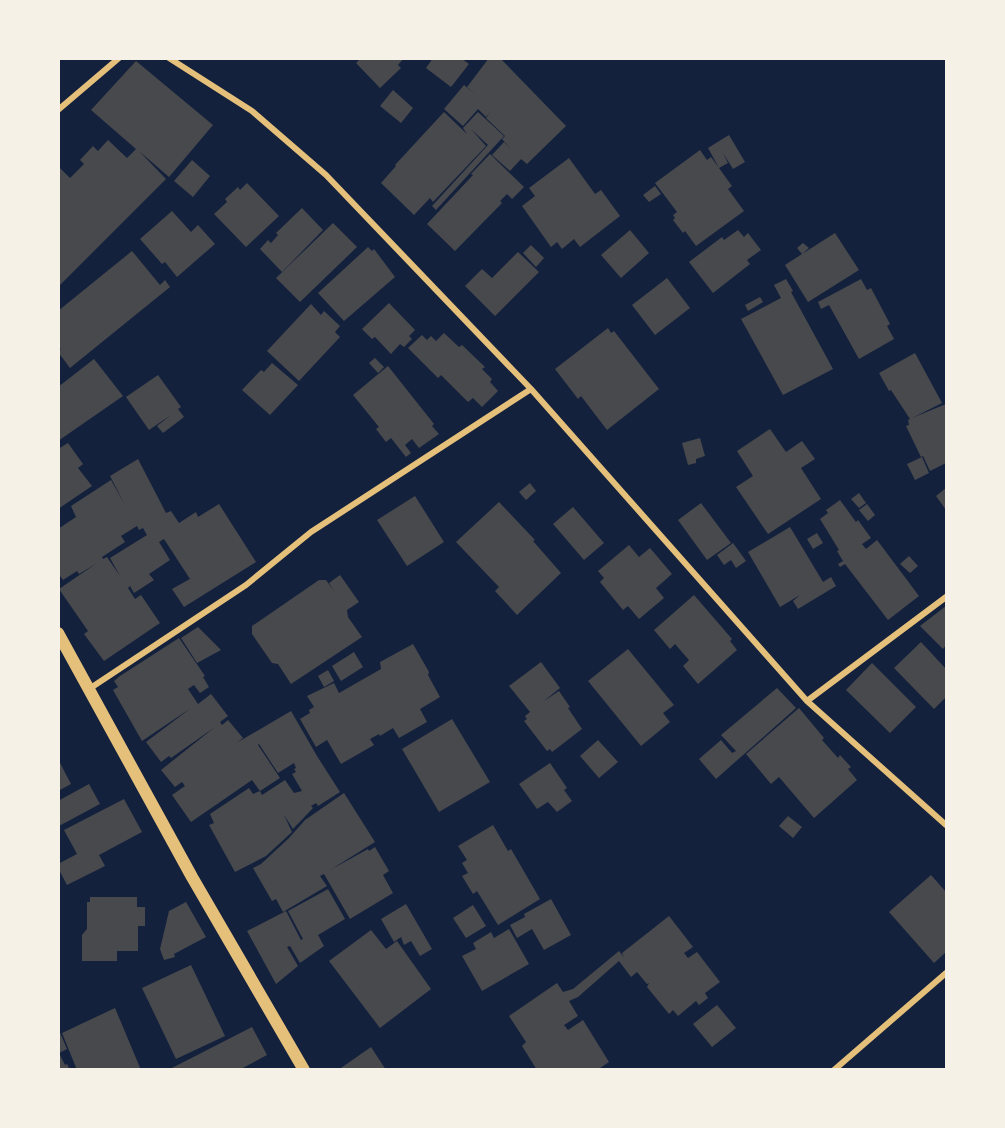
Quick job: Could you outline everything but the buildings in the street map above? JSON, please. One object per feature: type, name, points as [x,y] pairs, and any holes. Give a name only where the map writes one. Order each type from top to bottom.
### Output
[{"type":"main road","points":[[58,633],[192,877],[304,1070]]},
{"type":"street","points":[[58,110],[118,58]]},
{"type":"street","points":[[169,58],[252,111],[326,175],[531,389],[807,701],[946,825]]},
{"type":"street","points":[[89,688],[246,585],[311,532],[531,389]]},
{"type":"street","points":[[807,701],[946,597]]},
{"type":"street","points":[[834,1070],[946,972]]}]
